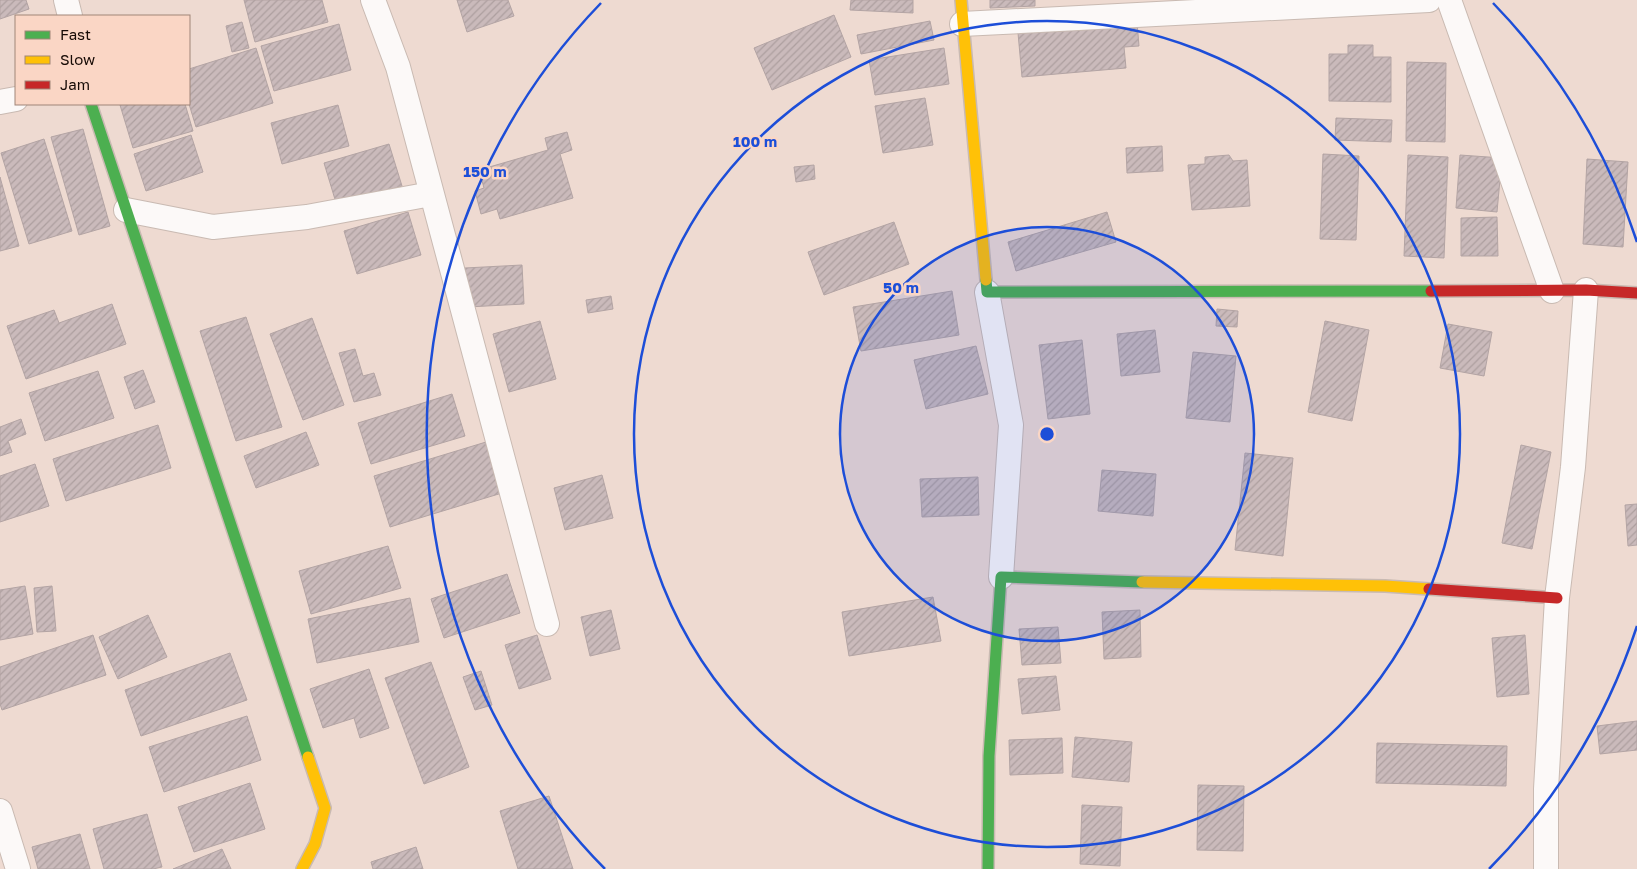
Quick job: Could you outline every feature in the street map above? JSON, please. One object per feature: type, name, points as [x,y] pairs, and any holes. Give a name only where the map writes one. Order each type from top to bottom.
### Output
[{"type":"street","points":[[66,0],[70,15]]},
{"type":"street","points":[[373,0],[398,66],[547,624]]},
{"type":"street","points":[[961,0],[987,292],[1011,425],[989,756],[988,869]]},
{"type":"street","points":[[962,24],[1429,0]]},
{"type":"street","points":[[1449,0],[1552,291]]},
{"type":"street","points":[[0,102],[15,99]]},
{"type":"street","points":[[91,105],[325,808],[315,844],[302,869]]},
{"type":"street","points":[[126,210],[213,227],[307,217],[431,194]]},
{"type":"street","points":[[987,292],[1586,290],[1637,293]]},
{"type":"street","points":[[1546,869],[1546,789],[1556,598],[1573,467],[1586,290]]},
{"type":"street","points":[[1001,578],[1191,584],[1384,586],[1556,598]]},
{"type":"street","points":[[0,811],[11,864]]},
{"type":"building","points":[[0,0],[26,0],[29,9],[0,19]]},
{"type":"building","points":[[244,0],[322,0],[328,22],[255,42]]},
{"type":"building","points":[[457,0],[508,0],[514,16],[467,32]]},
{"type":"building","points":[[851,0],[913,0],[913,13],[850,10]]},
{"type":"building","points":[[990,0],[1035,0],[1035,6],[990,8]]},
{"type":"building","points":[[834,15],[851,57],[772,90],[754,48]]},
{"type":"building","points":[[930,21],[934,40],[861,54],[857,35]]},
{"type":"building","points":[[242,22],[249,48],[232,52],[226,26]]},
{"type":"building","points":[[1137,22],[1139,46],[1124,47],[1126,68],[1022,77],[1018,33]]},
{"type":"building","points":[[339,24],[351,70],[274,91],[261,46]]},
{"type":"building","points":[[1348,45],[1373,45],[1373,57],[1391,57],[1391,102],[1329,101],[1329,54],[1348,54]]},
{"type":"building","points":[[256,48],[273,103],[196,127],[189,105],[190,69]]},
{"type":"building","points":[[944,48],[949,84],[875,95],[869,60]]},
{"type":"building","points":[[1407,62],[1446,63],[1445,142],[1406,141]]},
{"type":"building","points":[[925,98],[933,145],[883,153],[875,106]]},
{"type":"building","points":[[120,105],[185,105],[193,131],[133,148]]},
{"type":"building","points":[[338,105],[349,146],[282,164],[271,123]]},
{"type":"building","points":[[1336,118],[1392,120],[1391,142],[1335,140]]},
{"type":"building","points":[[83,129],[110,226],[79,235],[51,137]]},
{"type":"building","points":[[567,132],[572,150],[560,154],[573,198],[500,219],[497,209],[481,214],[475,191],[484,188],[479,170],[548,150],[545,138]]},
{"type":"building","points":[[191,135],[203,172],[146,191],[134,154]]},
{"type":"building","points":[[44,139],[72,231],[29,244],[1,153]]},
{"type":"building","points":[[389,144],[402,186],[337,206],[324,163]]},
{"type":"building","points":[[1162,146],[1163,171],[1127,173],[1126,148]]},
{"type":"building","points":[[1323,154],[1359,156],[1356,240],[1320,239]]},
{"type":"building","points":[[1229,155],[1233,161],[1247,160],[1250,206],[1192,210],[1188,165],[1205,164],[1205,157]]},
{"type":"building","points":[[1408,155],[1448,157],[1444,258],[1404,256]]},
{"type":"building","points":[[1460,155],[1502,158],[1497,212],[1456,208]]},
{"type":"building","points":[[1587,159],[1628,162],[1623,247],[1583,244]]},
{"type":"building","points":[[814,165],[815,179],[796,182],[794,167]]},
{"type":"building","points":[[0,177],[19,246],[0,251]]},
{"type":"building","points":[[408,212],[421,255],[357,274],[344,231]]},
{"type":"building","points":[[1107,212],[1116,242],[1016,271],[1008,242]]},
{"type":"building","points":[[1497,217],[1498,256],[1461,256],[1461,218]]},
{"type":"building","points":[[894,222],[909,264],[824,295],[808,252]]},
{"type":"building","points":[[522,265],[524,304],[468,307],[465,268]]},
{"type":"building","points":[[952,291],[959,335],[861,351],[853,307]]},
{"type":"building","points":[[611,296],[613,309],[588,313],[586,300]]},
{"type":"building","points":[[112,304],[126,344],[26,379],[7,326],[54,310],[59,323]]},
{"type":"building","points":[[1217,309],[1238,311],[1237,327],[1216,326]]},
{"type":"building","points":[[246,317],[282,427],[236,441],[200,331]]},
{"type":"building","points":[[312,318],[344,405],[303,420],[270,334]]},
{"type":"building","points":[[540,321],[556,379],[509,392],[493,334]]},
{"type":"building","points":[[1325,321],[1369,330],[1352,421],[1308,412]]},
{"type":"building","points":[[1448,324],[1492,332],[1484,376],[1440,368]]},
{"type":"building","points":[[1155,330],[1160,372],[1121,376],[1117,334]]},
{"type":"building","points":[[1082,340],[1090,414],[1048,419],[1039,345]]},
{"type":"building","points":[[976,346],[988,394],[926,409],[914,360]]},
{"type":"building","points":[[355,349],[363,376],[374,373],[381,395],[354,402],[339,353]]},
{"type":"building","points":[[1193,352],[1236,356],[1230,422],[1186,418]]},
{"type":"building","points":[[143,370],[155,402],[135,409],[124,377]]},
{"type":"building","points":[[98,371],[114,418],[45,441],[29,393]]},
{"type":"building","points":[[452,394],[465,436],[371,464],[358,423]]},
{"type":"building","points":[[21,419],[26,434],[8,441],[12,452],[0,456],[0,427]]},
{"type":"building","points":[[158,425],[171,468],[66,501],[53,459]]},
{"type":"building","points":[[306,432],[319,465],[256,488],[244,456]]},
{"type":"building","points":[[486,442],[502,493],[390,527],[374,476]]},
{"type":"building","points":[[1521,445],[1551,452],[1532,549],[1502,543]]},
{"type":"building","points":[[1245,453],[1293,458],[1283,556],[1235,550]]},
{"type":"building","points":[[35,464],[49,506],[0,522],[0,476]]},
{"type":"building","points":[[1102,470],[1156,474],[1153,516],[1098,511]]},
{"type":"building","points":[[602,475],[613,518],[565,530],[554,488]]},
{"type":"building","points":[[978,477],[979,515],[922,517],[920,479]]},
{"type":"building","points":[[1637,504],[1637,545],[1628,546],[1625,505]]},
{"type":"building","points":[[388,546],[401,588],[311,614],[299,571]]},
{"type":"building","points":[[507,574],[520,613],[444,638],[431,599]]},
{"type":"building","points":[[25,586],[33,634],[0,640],[0,590]]},
{"type":"building","points":[[52,586],[56,631],[37,632],[34,588]]},
{"type":"building","points":[[933,597],[941,641],[849,656],[842,612]]},
{"type":"building","points":[[410,598],[419,642],[317,663],[308,619]]},
{"type":"building","points":[[611,610],[620,649],[590,656],[581,617]]},
{"type":"building","points":[[1140,610],[1141,657],[1104,659],[1102,612]]},
{"type":"building","points":[[148,615],[167,657],[118,679],[99,637]]},
{"type":"building","points":[[1058,627],[1061,663],[1022,665],[1019,629]]},
{"type":"building","points":[[93,635],[106,675],[2,710],[0,704],[0,667]]},
{"type":"building","points":[[537,635],[551,679],[519,689],[505,645]]},
{"type":"building","points":[[1525,635],[1529,694],[1497,697],[1492,638]]},
{"type":"building","points":[[230,653],[247,700],[141,736],[125,690]]},
{"type":"building","points":[[431,662],[469,767],[424,784],[385,678]]},
{"type":"building","points":[[369,669],[389,728],[360,738],[354,718],[323,728],[310,689]]},
{"type":"building","points":[[481,671],[492,705],[475,710],[463,677]]},
{"type":"building","points":[[1056,676],[1060,710],[1022,714],[1018,679]]},
{"type":"building","points":[[247,716],[261,760],[164,792],[149,747]]},
{"type":"building","points":[[1637,721],[1637,750],[1600,754],[1597,726]]},
{"type":"building","points":[[1075,737],[1132,742],[1129,782],[1072,777]]},
{"type":"building","points":[[1062,738],[1063,773],[1010,775],[1009,740]]},
{"type":"building","points":[[1377,743],[1507,746],[1506,786],[1376,783]]},
{"type":"building","points":[[250,783],[265,829],[194,852],[178,807]]},
{"type":"building","points":[[1198,785],[1244,786],[1243,851],[1197,850]]},
{"type":"building","points":[[549,796],[573,869],[518,869],[500,811]]},
{"type":"building","points":[[1082,805],[1122,807],[1120,866],[1080,864]]},
{"type":"building","points":[[147,814],[162,867],[153,869],[104,869],[93,829]]},
{"type":"building","points":[[80,834],[90,869],[38,869],[32,847]]},
{"type":"building","points":[[416,847],[423,869],[373,869],[371,862]]},
{"type":"building","points":[[222,849],[231,869],[173,869]]},
{"type":"traffic: fast","points":[[91,105],[308,757]]},
{"type":"traffic: fast","points":[[986,280],[987,292],[1431,291]]},
{"type":"traffic: fast","points":[[988,869],[989,756],[1001,577],[1142,582]]},
{"type":"traffic: slow","points":[[961,0],[986,280]]},
{"type":"traffic: slow","points":[[1142,582],[1385,586],[1429,589]]},
{"type":"traffic: slow","points":[[302,869],[315,844],[325,808],[308,757]]},
{"type":"traffic: jam","points":[[1431,291],[1586,290],[1637,293]]},
{"type":"traffic: jam","points":[[1429,589],[1557,598]]}]
